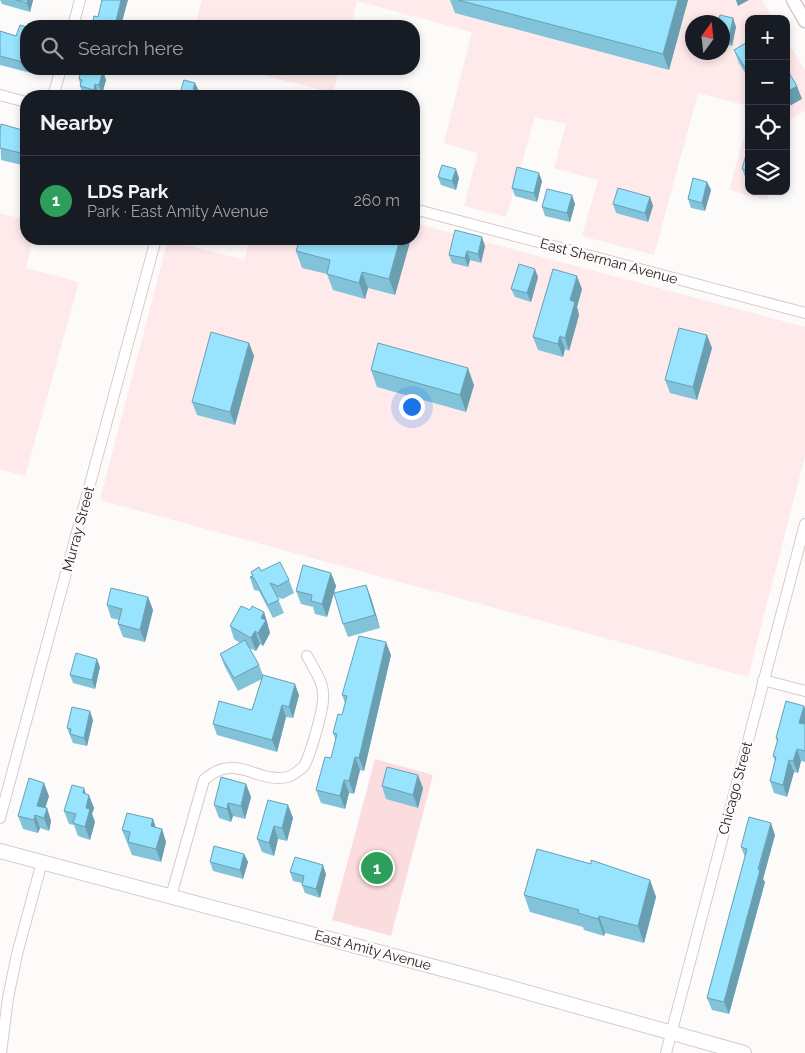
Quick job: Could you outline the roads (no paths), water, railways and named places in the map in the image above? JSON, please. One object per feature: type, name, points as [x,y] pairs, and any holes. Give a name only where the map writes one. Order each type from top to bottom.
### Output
[{"type":"main road","name":"East Amity Avenue","points":[[0,851],[467,976],[744,1053]]},
{"type":"street","points":[[75,20],[80,0]]},
{"type":"street","points":[[793,0],[805,21]]},
{"type":"street","points":[[55,90],[59,75]]},
{"type":"street","points":[[0,95],[20,100]]},
{"type":"street","name":"East Sherman Avenue","points":[[420,211],[805,312]]},
{"type":"street","name":"Murray Street","points":[[0,818],[154,245]]},
{"type":"street","name":"Chicago Street","points":[[666,1053],[805,524]]},
{"type":"street","points":[[171,896],[204,780],[224,767],[272,777],[289,777],[303,767],[310,750],[324,699],[321,684],[307,656]]},
{"type":"street","points":[[763,680],[805,691]]},
{"type":"street","points":[[1,1053],[15,963],[42,862]]},
{"type":"place","name":"LDS Park","points":[[377,868]]}]
